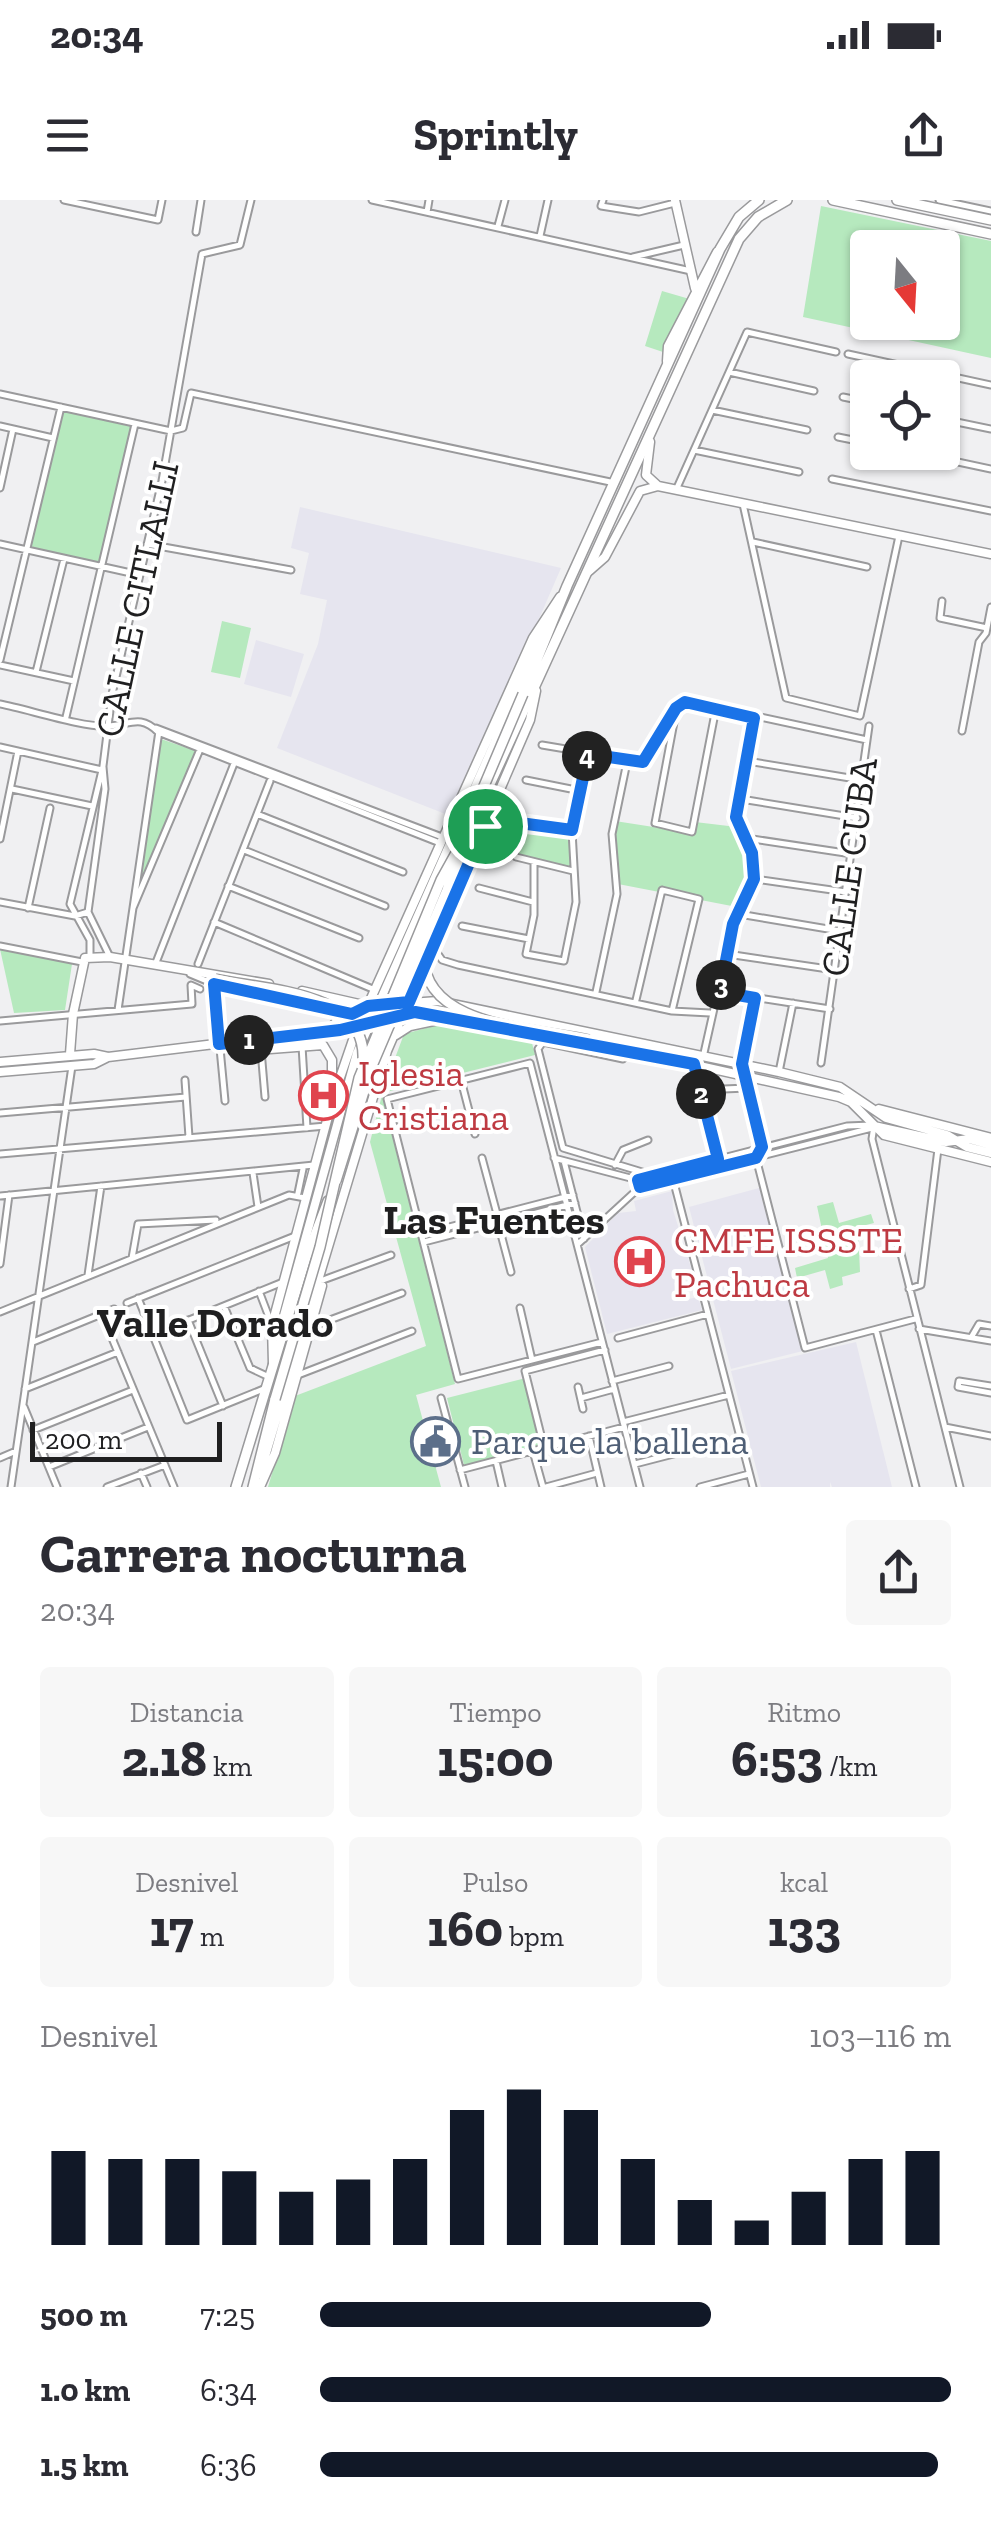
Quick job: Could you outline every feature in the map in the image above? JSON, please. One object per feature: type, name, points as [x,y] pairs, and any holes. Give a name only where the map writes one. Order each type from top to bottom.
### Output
[{"type":"main road","points":[[694,296],[738,217],[759,200]]},
{"type":"main road","points":[[256,1487],[275,1399],[320,1247],[334,1169],[363,1067],[440,880],[537,688],[588,572],[627,501],[626,488],[738,239],[758,217],[788,200]]},
{"type":"main road","points":[[834,200],[991,234]]},
{"type":"main road","points":[[896,200],[963,211],[991,220]]},
{"type":"main road","points":[[675,202],[691,271],[697,322],[684,361]]},
{"type":"main road","points":[[273,1364],[272,1326],[302,1196],[358,1026],[372,1006],[567,586],[666,369],[704,273],[720,249]]},
{"type":"main road","points":[[691,271],[704,273]]},
{"type":"main road","points":[[691,271],[694,296]]},
{"type":"main road","points":[[652,430],[644,467],[646,476],[658,486]]},
{"type":"main road","points":[[588,572],[605,556],[640,490],[658,486],[991,554]]},
{"type":"main road","points":[[256,1487],[387,1051],[567,586]]},
{"type":"main road","points":[[347,1001],[366,999],[388,971],[434,854],[532,638],[567,586]]},
{"type":"main road","points":[[273,1364],[372,1066],[485,826],[530,720],[537,688]]},
{"type":"main road","points":[[432,877],[434,854]]},
{"type":"main road","points":[[429,946],[430,978],[441,996],[454,1004]]},
{"type":"main road","points":[[429,946],[426,980],[436,996],[452,1009],[590,1040],[624,1054]]},
{"type":"main road","points":[[70,1054],[73,1014],[86,959],[110,957],[334,1006],[359,1031],[363,1067]]},
{"type":"main road","points":[[388,971],[394,1004],[404,1013]]},
{"type":"main road","points":[[190,974],[216,974],[372,1006],[409,1002],[454,1004],[742,1064],[840,1087],[876,1108],[991,1142]]},
{"type":"main road","points":[[236,1487],[375,990]]},
{"type":"main road","points":[[325,1032],[337,1023],[334,1010],[352,1014],[372,1006]]},
{"type":"main road","points":[[372,1006],[383,1018],[387,1051]]},
{"type":"main road","points":[[0,1072],[325,1032],[404,1013],[694,1064],[840,1098],[852,1102],[884,1135],[991,1162]]},
{"type":"main road","points":[[393,1039],[404,1028],[449,1018]]},
{"type":"main road","points":[[219,1044],[244,1051],[320,1044],[328,1051],[333,1098]]},
{"type":"main road","points":[[0,1062],[70,1054],[108,1058]]},
{"type":"main road","points":[[874,1126],[876,1108]]},
{"type":"main road","points":[[876,1108],[886,1118],[991,1153]]},
{"type":"main road","points":[[874,1126],[957,1141],[991,1142]]},
{"type":"main road","points":[[256,1487],[296,1376],[324,1280],[334,1228]]},
{"type":"street","points":[[64,200],[158,220],[162,200]]},
{"type":"street","points":[[196,232],[201,200]]},
{"type":"street","points":[[171,432],[202,254],[240,245],[252,200]]},
{"type":"street","points":[[372,200],[691,271]]},
{"type":"street","points":[[426,212],[429,200]]},
{"type":"street","points":[[498,226],[505,200]]},
{"type":"street","points":[[540,236],[548,200]]},
{"type":"street","points":[[603,200],[601,206],[628,210],[675,202]]},
{"type":"street","points":[[625,200],[628,210]]},
{"type":"street","points":[[940,200],[963,211],[991,211]]},
{"type":"street","points":[[960,227],[963,211]]},
{"type":"street","points":[[630,258],[684,245]]},
{"type":"street","points":[[654,252],[656,264]]},
{"type":"street","points":[[676,490],[747,332],[836,352]]},
{"type":"street","points":[[848,354],[991,385]]},
{"type":"street","points":[[728,372],[814,391]]},
{"type":"street","points":[[0,394],[171,432],[183,428],[190,393],[614,482],[626,488]]},
{"type":"street","points":[[842,397],[850,399]]},
{"type":"street","points":[[60,407],[0,663],[74,682]]},
{"type":"street","points":[[710,410],[806,430]]},
{"type":"street","points":[[960,423],[991,430]]},
{"type":"street","points":[[66,717],[135,424]]},
{"type":"street","points":[[0,426],[53,438]]},
{"type":"street","points":[[0,488],[2,466],[14,429]]},
{"type":"street","name":"CALLE CITLALLI","points":[[103,769],[107,727],[171,432]]},
{"type":"street","points":[[838,437],[850,439]]},
{"type":"street","points":[[693,450],[798,472]]},
{"type":"street","points":[[960,462],[991,469]]},
{"type":"street","points":[[832,479],[991,511]]},
{"type":"street","points":[[743,504],[786,698],[864,714],[899,536]]},
{"type":"street","points":[[752,542],[867,568]]},
{"type":"street","points":[[0,544],[140,575]]},
{"type":"street","points":[[147,544],[291,570]]},
{"type":"street","points":[[36,672],[64,558]]},
{"type":"street","points":[[942,601],[940,618],[987,628]]},
{"type":"street","points":[[962,731],[979,642],[987,628],[991,607]]},
{"type":"street","points":[[542,745],[643,762],[654,751],[676,708],[691,702],[867,740]]},
{"type":"street","points":[[0,704],[107,727],[134,719],[272,777],[441,840]]},
{"type":"street","points":[[676,708],[655,823],[692,832],[716,708]]},
{"type":"street","points":[[704,1053],[710,1013],[720,992],[738,914],[754,879],[752,853],[736,817],[754,718]]},
{"type":"street","name":"CALLE CUBA","points":[[821,1063],[869,726]]},
{"type":"street","points":[[118,1010],[122,960],[158,729]]},
{"type":"street","points":[[0,747],[103,769]]},
{"type":"street","points":[[132,910],[201,747]]},
{"type":"street","points":[[0,839],[18,751]]},
{"type":"street","points":[[654,751],[668,755]]},
{"type":"street","points":[[534,862],[534,902],[526,954],[564,961],[576,902],[572,830],[588,754]]},
{"type":"street","points":[[747,761],[862,780]]},
{"type":"street","points":[[155,966],[235,762]]},
{"type":"street","points":[[596,992],[616,894],[612,834],[627,762]]},
{"type":"street","points":[[0,946],[86,959],[90,940],[70,904],[103,769]]},
{"type":"street","points":[[103,769],[88,912],[110,957]]},
{"type":"street","points":[[198,964],[272,777]]},
{"type":"street","points":[[526,780],[581,791]]},
{"type":"street","points":[[11,789],[92,806]]},
{"type":"street","points":[[741,799],[857,818]]},
{"type":"street","points":[[28,908],[50,808]]},
{"type":"street","points":[[256,814],[403,872]]},
{"type":"street","points":[[507,837],[520,823],[529,822],[572,830]]},
{"type":"street","points":[[485,826],[507,837],[516,857],[573,871]]},
{"type":"street","points":[[744,838],[852,854]]},
{"type":"street","points":[[243,850],[385,906]]},
{"type":"street","points":[[754,879],[846,892]]},
{"type":"street","points":[[228,886],[359,938]]},
{"type":"street","points":[[479,888],[534,902]]},
{"type":"street","points":[[636,1000],[662,890],[699,899],[672,1011]]},
{"type":"street","points":[[0,902],[75,916],[88,912]]},
{"type":"street","points":[[738,914],[840,931]]},
{"type":"street","points":[[214,922],[352,976],[375,990]]},
{"type":"street","points":[[462,926],[529,940]]},
{"type":"street","points":[[429,946],[442,960],[458,965],[636,1000],[672,1011],[710,1013]]},
{"type":"street","points":[[727,954],[835,970]]},
{"type":"street","points":[[225,1102],[214,981],[334,1010]]},
{"type":"street","points":[[0,1021],[192,1004],[191,985],[200,989]]},
{"type":"street","points":[[720,992],[830,1009]]},
{"type":"street","points":[[755,998],[742,1064],[762,1147],[756,1158],[805,1348],[916,1319]]},
{"type":"street","points":[[779,1072],[794,1003]]},
{"type":"street","points":[[302,1045],[308,1128]]},
{"type":"street","points":[[624,1054],[539,1045],[563,1148],[654,1176],[672,1175],[718,1159],[855,1124],[874,1126]]},
{"type":"street","points":[[261,1049],[265,1097]]},
{"type":"street","points":[[602,1342],[458,1379],[388,1099],[530,1062],[640,1487]]},
{"type":"street","points":[[694,1064],[718,1159]]},
{"type":"street","points":[[11,1487],[72,1066]]},
{"type":"street","points":[[185,1080],[189,1138]]},
{"type":"street","points":[[461,1080],[475,1134]]},
{"type":"street","points":[[700,1090],[747,1088]]},
{"type":"street","points":[[0,1113],[186,1096]]},
{"type":"street","points":[[0,1154],[326,1126]]},
{"type":"street","points":[[554,1158],[639,1183],[756,1158],[874,1126]]},
{"type":"street","points":[[874,1126],[872,1139],[960,1487]]},
{"type":"street","points":[[615,1165],[623,1150],[648,1140]]},
{"type":"street","points":[[909,1289],[920,1285],[938,1149]]},
{"type":"street","points":[[482,1158],[497,1214]]},
{"type":"street","points":[[564,1160],[584,1239]]},
{"type":"street","points":[[0,1196],[314,1166]]},
{"type":"street","points":[[0,1312],[224,1219],[302,1196],[302,1169]]},
{"type":"street","points":[[635,1171],[639,1183]]},
{"type":"street","points":[[254,1173],[258,1207]]},
{"type":"street","points":[[672,1175],[753,1487]]},
{"type":"street","points":[[576,1245],[639,1183],[654,1176]]},
{"type":"street","points":[[88,1275],[101,1186]]},
{"type":"street","points":[[0,1264],[10,1195]]},
{"type":"street","points":[[566,1202],[573,1195]]},
{"type":"street","points":[[424,1242],[537,1209],[576,1203]]},
{"type":"street","points":[[422,1234],[497,1214],[537,1209]]},
{"type":"street","points":[[132,1258],[138,1224],[224,1219]]},
{"type":"street","points":[[498,1222],[511,1272]]},
{"type":"street","points":[[457,1224],[460,1233]]},
{"type":"street","points":[[127,1303],[295,1236]]},
{"type":"street","points":[[324,1280],[391,1255]]},
{"type":"street","points":[[152,1335],[282,1282]]},
{"type":"street","points":[[260,1291],[272,1326]]},
{"type":"street","points":[[310,1328],[402,1293]]},
{"type":"street","points":[[138,1298],[187,1420],[268,1383],[250,1368],[224,1306]]},
{"type":"street","points":[[520,1308],[532,1360]]},
{"type":"street","points":[[33,1342],[114,1309]]},
{"type":"street","points":[[102,1314],[174,1487]]},
{"type":"street","points":[[618,1338],[708,1314]]},
{"type":"street","points":[[188,1320],[223,1406]]},
{"type":"street","points":[[972,1337],[978,1324],[991,1326]]},
{"type":"street","points":[[876,1329],[916,1487]]},
{"type":"street","points":[[919,1329],[991,1341]]},
{"type":"street","points":[[296,1376],[412,1331]]},
{"type":"street","points":[[544,1446],[526,1371],[605,1350]]},
{"type":"street","points":[[26,1389],[118,1352]]},
{"type":"street","points":[[581,1398],[669,1366]]},
{"type":"street","points":[[960,1380],[991,1390],[958,1387],[960,1380]]},
{"type":"street","points":[[578,1387],[583,1409]]},
{"type":"street","points":[[33,1430],[133,1390]]},
{"type":"street","points":[[460,1470],[729,1396]]},
{"type":"street","points":[[442,1398],[465,1487]]},
{"type":"street","points":[[23,1404],[57,1487]]},
{"type":"street","points":[[48,1467],[148,1427]]},
{"type":"street","points":[[945,1427],[991,1436]]},
{"type":"street","points":[[589,1436],[601,1487]]},
{"type":"street","points":[[635,1464],[693,1449]]},
{"type":"street","points":[[533,1450],[544,1487],[598,1473]]},
{"type":"street","points":[[0,1458],[16,1452]]},
{"type":"street","points":[[496,1460],[502,1487]]},
{"type":"street","points":[[107,1487],[165,1464]]},
{"type":"street","points":[[142,1473],[147,1487]]},
{"type":"street","points":[[700,1487],[749,1474]]},
{"type":"shaded area","points":[[300,507],[561,568],[453,817],[277,748],[318,644],[327,600],[300,594],[309,553],[291,548]]},
{"type":"shaded area","points":[[256,640],[304,654],[291,697],[244,684]]},
{"type":"shaded area","points":[[759,1188],[803,1351],[731,1369],[689,1207]]},
{"type":"shaded area","name":"CMFE ISSSTE Pachuca","points":[[672,1191],[673,1210],[694,1277],[674,1283],[679,1301],[698,1297],[702,1310],[607,1334],[585,1247],[618,1213],[636,1211],[634,1201]]},
{"type":"shaded area","points":[[856,1342],[892,1487],[832,1487],[830,1482],[830,1487],[761,1487],[731,1371]]},
{"type":"green space","points":[[821,206],[938,230],[850,230],[850,327],[803,317]]},
{"type":"green space","points":[[960,235],[991,241],[991,358],[908,340],[960,340]]},
{"type":"green space","points":[[662,291],[693,300],[672,355],[645,346]]},
{"type":"green space","points":[[62,409],[133,426],[101,564],[27,548]]},
{"type":"green space","points":[[222,621],[251,628],[240,678],[211,672]]},
{"type":"green space","points":[[161,739],[196,751],[136,898]]},
{"type":"green space","points":[[529,821],[572,831],[573,871],[516,857],[508,843],[510,832]]},
{"type":"green space","points":[[615,821],[692,833],[695,822],[737,827],[751,867],[742,908],[618,884]]},
{"type":"green space","points":[[0,949],[72,964],[65,1010],[14,1013]]},
{"type":"green space","points":[[475,1024],[530,1035],[535,1055],[382,1093],[404,1034],[434,1026]]},
{"type":"green space","points":[[382,1095],[455,1384],[416,1395],[441,1487],[268,1487],[295,1396],[426,1346],[370,1142]]},
{"type":"green space","points":[[833,1202],[839,1223],[871,1214],[874,1223],[858,1227],[860,1272],[842,1277],[843,1285],[830,1289],[825,1270],[797,1278],[795,1268],[828,1258],[817,1206]]},
{"type":"green space","points":[[526,1378],[543,1445],[464,1465],[447,1398]]},
{"type":"waterway","points":[[0,1066],[95,1058]]},
{"type":"place","name":"Iglesia Cristiana","points":[[323,1095]]},
{"type":"place","name":"CMFE ISSSTE Pachuca","points":[[639,1262]]},
{"type":"place","name":"Parque la ballena","points":[[436,1441]]},
{"type":"district","name":"Las Fuentes","points":[[494,1219]]},
{"type":"district","name":"Valle Dorado","points":[[215,1322]]},
{"type":"route","points":[[685,702],[754,718],[736,817],[752,853],[754,879],[733,924],[720,992],[755,998],[742,1064],[762,1147],[756,1158],[640,1187],[638,1180],[718,1159],[694,1064],[624,1049],[415,1012],[340,1030],[219,1044],[214,984],[352,1014],[368,1006],[409,1002],[485,826],[507,837],[512,828],[529,822],[572,830],[588,754],[643,762],[654,751],[676,708],[685,702]]}]
